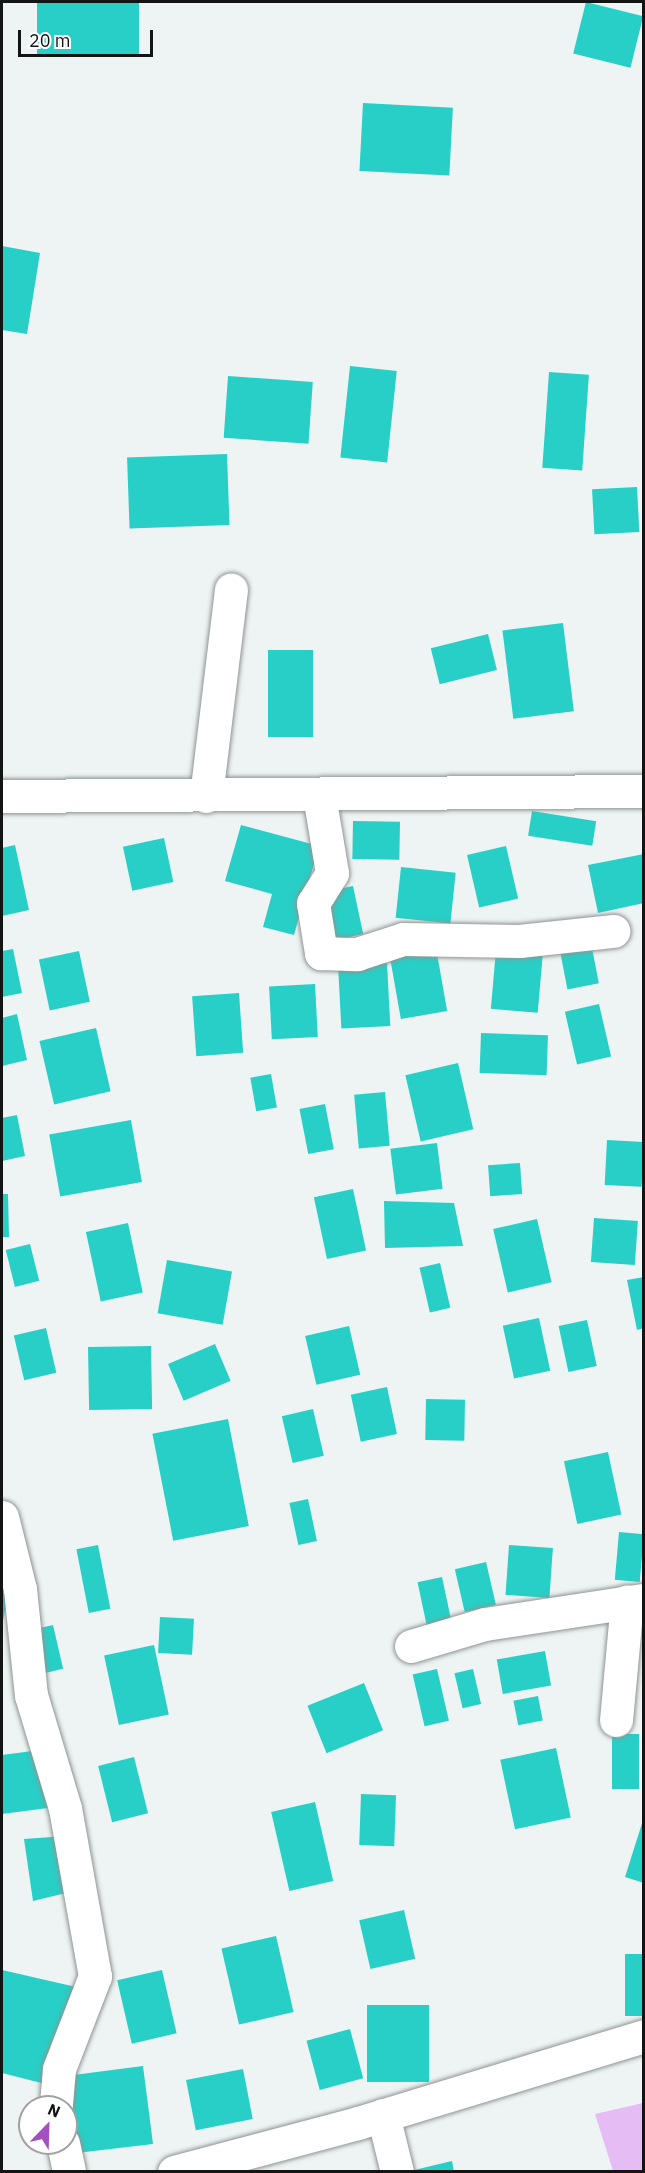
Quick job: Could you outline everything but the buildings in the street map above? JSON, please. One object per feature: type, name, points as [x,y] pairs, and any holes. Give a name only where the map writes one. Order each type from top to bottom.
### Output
[{"type":"street","points":[[206,796],[231,590]]},
{"type":"street","points":[[2,796],[644,791]]},
{"type":"street","points":[[319,795],[332,873],[314,903],[321,953],[357,954],[403,939],[519,941],[613,931]]},
{"type":"street","points":[[2,1517],[20,1589],[31,1695],[65,1808],[95,1976],[59,2069],[57,2095]]},
{"type":"street","points":[[411,1646],[485,1624],[635,1601],[616,1720]]},
{"type":"street","points":[[174,2172],[382,2115],[644,2036]]},
{"type":"street","points":[[382,2115],[397,2172]]},
{"type":"street","points":[[65,2155],[69,2172]]},
{"type":"shaded area","points":[[643,2103],[643,2171],[613,2171],[595,2114]]}]
